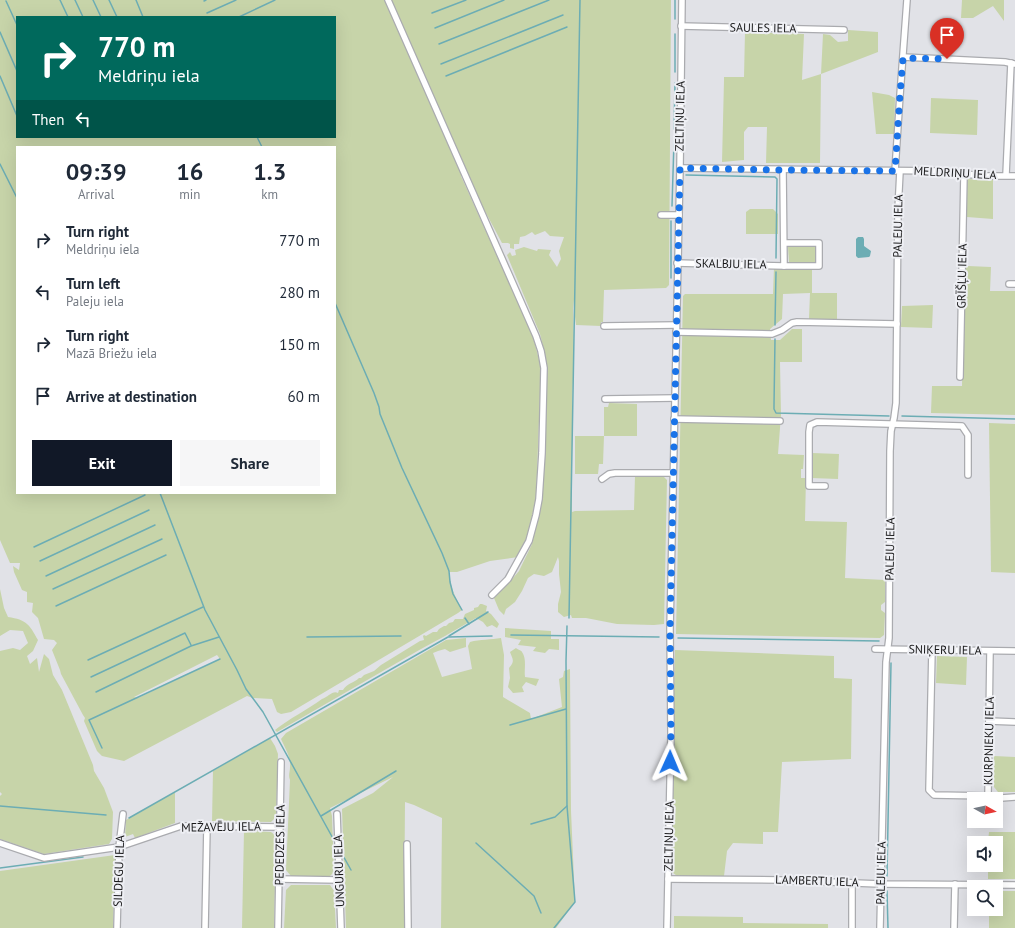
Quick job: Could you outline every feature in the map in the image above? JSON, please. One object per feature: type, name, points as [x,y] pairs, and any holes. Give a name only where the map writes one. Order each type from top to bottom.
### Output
[{"type":"street","points":[[388,0],[536,336],[543,358],[542,453],[539,499],[536,515],[529,541],[522,554],[508,579],[492,595]]},
{"type":"street","name":"ZELTIŅU IELA","points":[[667,928],[671,733],[670,629],[680,168],[682,0]]},
{"type":"street","name":"PALEJU IELA","points":[[880,928],[886,662],[889,638],[890,451],[896,403],[900,95],[907,0]]},
{"type":"street","name":"SAULES IELA","points":[[681,26],[844,30]]},
{"type":"street","points":[[903,58],[1013,63],[1006,175]]},
{"type":"street","name":"MELDRIŅU IELA","points":[[680,168],[938,171],[983,176],[1015,176]]},
{"type":"street","name":"SKALBJU IELA","points":[[784,170],[784,266]]},
{"type":"street","name":"GRĪŠĻU IELA","points":[[960,377],[964,174]]},
{"type":"street","points":[[661,215],[679,215]]},
{"type":"street","name":"SKALBJU IELA","points":[[678,263],[819,266],[819,243],[784,242]]},
{"type":"street","points":[[676,332],[772,334],[782,330],[792,323],[797,322],[897,324]]},
{"type":"street","points":[[604,326],[676,326]]},
{"type":"street","points":[[605,399],[675,398]]},
{"type":"street","points":[[674,419],[780,421]]},
{"type":"street","points":[[825,486],[809,486],[809,432],[810,425],[817,422],[962,426],[968,435],[968,475]]},
{"type":"street","points":[[602,479],[609,474],[615,473],[673,473]]},
{"type":"street","name":"SNIĶERU IELA","points":[[875,649],[1015,651]]},
{"type":"street","name":"KURPNIEKU IELA","points":[[932,650],[929,790],[934,795],[967,796]]},
{"type":"street","name":"KURPNIEKU IELA","points":[[988,792],[990,651]]},
{"type":"street","points":[[989,721],[1015,722]]},
{"type":"street","name":"PEDEDZES IELA","points":[[278,928],[281,762]]},
{"type":"street","points":[[1003,798],[1015,797]]},
{"type":"street","name":"SILDEGU IELA","points":[[117,928],[119,848],[123,814]]},
{"type":"street","name":"UNGURU IELA","points":[[337,814],[341,928]]},
{"type":"street","name":"MEŽAVĒJU IELA","points":[[0,843],[44,858],[119,848],[181,826],[280,827]]},
{"type":"street","points":[[205,928],[207,826]]},
{"type":"street","points":[[407,844],[408,928]]},
{"type":"street","points":[[279,879],[339,880]]},
{"type":"street","name":"LAMBERTU IELA","points":[[668,879],[780,880],[880,884],[1015,885]]},
{"type":"street","points":[[852,883],[852,928]]},
{"type":"street","points":[[954,928],[955,884]]},
{"type":"green space","points":[[0,0],[671,0],[669,285],[666,288],[604,290],[603,322],[601,322],[601,326],[576,325],[573,300],[574,356],[572,404],[572,512],[634,510],[635,476],[664,477],[667,480],[664,624],[617,624],[586,618],[572,618],[571,615],[564,617],[558,612],[561,592],[558,557],[552,572],[544,576],[534,574],[528,578],[515,602],[506,609],[504,615],[499,610],[494,598],[519,571],[532,544],[542,502],[546,366],[540,334],[507,255],[510,252],[512,256],[516,255],[515,250],[524,247],[537,251],[538,249],[551,250],[549,255],[557,267],[561,259],[559,251],[564,237],[550,236],[545,231],[535,235],[532,232],[520,237],[519,244],[514,244],[514,249],[510,248],[510,244],[508,243],[502,243],[464,172],[461,176],[533,336],[541,368],[536,499],[526,541],[518,557],[490,561],[457,572],[449,572],[455,596],[462,610],[291,712],[281,714],[277,712],[272,699],[253,698],[247,696],[124,761],[102,756],[97,751],[84,721],[85,718],[61,674],[52,650],[57,643],[54,640],[44,639],[38,618],[32,612],[33,603],[27,602],[27,592],[22,590],[14,572],[13,566],[19,570],[20,563],[10,563],[0,540]],"holes":[[[217,655],[220,659],[138,698],[134,697]]]},
{"type":"green space","points":[[962,0],[1004,0],[1004,21],[993,6],[973,18],[961,18]]},
{"type":"green space","points":[[848,30],[878,32],[878,52],[821,74],[823,34],[830,35],[838,42],[848,41]]},
{"type":"green space","points":[[745,32],[804,34],[802,80],[821,74],[820,163],[766,163],[767,127],[748,127],[744,132],[744,160],[722,162],[724,77],[744,77]]},
{"type":"green space","points":[[872,92],[889,95],[895,98],[894,134],[876,134]]},
{"type":"green space","points":[[931,98],[978,100],[977,135],[930,133]]},
{"type":"green space","points":[[966,179],[993,180],[993,219],[967,217]]},
{"type":"green space","points":[[750,209],[773,209],[778,214],[778,234],[746,234],[746,212]]},
{"type":"green space","points":[[788,247],[816,247],[816,262],[789,262]]},
{"type":"green space","points":[[968,266],[991,267],[990,291],[1015,291],[1015,415],[931,413],[932,386],[962,386],[964,269]]},
{"type":"green space","points":[[774,268],[812,269],[812,293],[837,293],[837,320],[809,319],[810,293],[783,294],[782,319],[770,329],[771,340],[780,340],[792,329],[802,329],[802,362],[780,362],[781,415],[778,454],[804,455],[801,478],[806,478],[805,521],[847,522],[845,578],[885,580],[885,602],[881,605],[881,610],[885,613],[884,635],[880,638],[676,634],[683,296],[685,294],[773,294]]},
{"type":"green space","points":[[933,305],[932,328],[901,327],[902,306]]},
{"type":"green space","points":[[609,403],[637,404],[637,436],[604,436],[604,407],[608,407]]},
{"type":"green space","points":[[989,423],[1015,424],[1015,573],[991,572]]},
{"type":"green space","points":[[575,436],[604,436],[603,464],[599,464],[598,474],[575,474]]},
{"type":"green space","points":[[812,453],[839,454],[838,479],[811,478]]},
{"type":"green space","points":[[0,589],[4,608],[8,617],[23,621],[30,626],[38,640],[33,651],[27,656],[30,664],[37,658],[39,672],[44,654],[49,659],[53,675],[62,690],[93,765],[94,771],[104,788],[113,812],[112,839],[109,844],[44,854],[0,839],[0,796],[2,794],[0,792],[0,651],[13,648],[20,650],[28,643],[23,631],[10,630],[0,636]]},
{"type":"green space","points":[[480,604],[487,606],[486,611],[491,614],[499,624],[497,628],[492,625],[487,627],[483,622],[476,618],[277,732],[275,730],[322,699],[332,693],[338,693],[339,690],[343,690],[349,684],[374,671],[381,665],[424,640],[424,635],[426,636],[433,632],[437,632],[439,629],[453,622],[455,619],[463,619],[465,614],[474,610],[474,608],[478,607]]},
{"type":"green space","points":[[505,628],[551,631],[551,639],[559,639],[559,650],[549,649],[545,653],[533,651],[536,647],[518,645],[521,640],[505,637]]},
{"type":"green space","points":[[466,638],[466,647],[450,652],[445,649],[433,653],[442,677],[472,669],[468,646],[470,642],[501,638],[504,655],[503,697],[530,713],[531,719],[562,707],[559,679],[563,677],[564,671],[570,669],[571,811],[575,902],[556,928],[441,928],[442,818],[405,802],[404,928],[346,928],[342,809],[373,793],[393,777],[330,808],[332,816],[334,872],[330,876],[291,876],[286,870],[290,760],[281,739],[286,733],[446,640]]},
{"type":"green space","points":[[516,648],[524,655],[525,677],[539,679],[536,686],[526,682],[522,687],[524,692],[513,693],[508,687],[510,678],[509,668],[513,660],[510,652]]},
{"type":"green space","points":[[675,650],[834,656],[834,678],[852,679],[851,759],[782,762],[778,832],[763,832],[763,844],[733,843],[727,851],[724,876],[677,876],[672,872],[670,866]]},
{"type":"green space","points":[[937,656],[967,657],[966,685],[936,683]]},
{"type":"green space","points":[[270,738],[278,754],[276,817],[271,822],[212,821],[213,771]]},
{"type":"green space","points":[[994,756],[1015,757],[1015,792],[998,792],[994,787]]},
{"type":"green space","points":[[175,792],[175,823],[135,838],[133,834],[125,837],[126,820]]},
{"type":"green space","points":[[244,831],[271,832],[276,836],[274,928],[242,928]]},
{"type":"green space","points":[[989,832],[1015,832],[1015,879],[988,879],[988,872],[1003,872],[1003,836],[989,836]]},
{"type":"green space","points":[[115,855],[113,928],[0,928],[0,871]]},
{"type":"green space","points":[[291,885],[330,885],[334,891],[336,928],[284,928],[286,890]]},
{"type":"green space","points":[[1003,891],[1015,891],[1015,928],[989,928],[989,916],[1003,916]]},
{"type":"green space","points":[[674,916],[743,917],[743,923],[828,924],[828,928],[674,928]]},
{"type":"water","points":[[858,237],[863,237],[864,246],[871,251],[869,257],[858,258],[856,256],[856,239]]},
{"type":"waterway","points":[[60,0],[68,16]]},
{"type":"waterway","points":[[75,0],[83,16]]},
{"type":"waterway","points":[[93,0],[101,16]]},
{"type":"waterway","points":[[109,0],[117,16]]},
{"type":"waterway","points":[[136,0],[143,16]]},
{"type":"waterway","points":[[207,13],[236,0]]},
{"type":"waterway","points":[[241,16],[275,0]]},
{"type":"waterway","points":[[432,13],[466,0]]},
{"type":"waterway","points":[[435,28],[504,0]]},
{"type":"waterway","points":[[439,44],[549,0]]},
{"type":"waterway","points":[[569,618],[580,0]]},
{"type":"waterway","points":[[675,0],[675,19]]},
{"type":"waterway","points":[[6,1],[16,23]]},
{"type":"waterway","points":[[441,64],[563,15]]},
{"type":"waterway","points":[[446,76],[567,27]]},
{"type":"waterway","points":[[0,32],[16,69]]},
{"type":"waterway","points":[[675,34],[675,72]]},
{"type":"waterway","points":[[0,76],[16,114]]},
{"type":"waterway","points":[[674,129],[675,83]]},
{"type":"waterway","points":[[258,138],[262,146]]},
{"type":"waterway","points":[[672,206],[674,141]]},
{"type":"waterway","points":[[0,164],[16,196]]},
{"type":"waterway","points":[[686,175],[775,177],[777,179],[776,258]]},
{"type":"waterway","points":[[671,221],[671,278]]},
{"type":"waterway","points":[[775,325],[776,272]]},
{"type":"waterway","points":[[336,305],[374,393],[380,414],[402,468],[442,553],[449,571],[453,594],[462,610]]},
{"type":"waterway","points":[[775,339],[774,409],[776,413],[889,416]]},
{"type":"waterway","points":[[902,416],[1015,419]]},
{"type":"waterway","points":[[160,494],[205,610],[246,689],[263,712],[335,842]]},
{"type":"waterway","points":[[34,547],[145,495]]},
{"type":"waterway","points":[[40,561],[149,510]]},
{"type":"waterway","points":[[46,576],[155,525]]},
{"type":"waterway","points":[[53,589],[162,539]]},
{"type":"waterway","points":[[56,606],[166,555]]},
{"type":"waterway","points":[[88,660],[203,607]]},
{"type":"waterway","points":[[449,636],[488,612]]},
{"type":"waterway","points":[[465,618],[469,624]]},
{"type":"waterway","points":[[554,928],[575,902],[567,806],[567,626]]},
{"type":"waterway","points":[[91,677],[185,633],[191,645]]},
{"type":"waterway","points":[[511,635],[659,637]]},
{"type":"waterway","points":[[307,637],[401,636]]},
{"type":"waterway","points":[[129,818],[448,637],[492,636]]},
{"type":"waterway","points":[[96,692],[191,646],[219,637]]},
{"type":"waterway","points":[[678,638],[879,641]]},
{"type":"waterway","points":[[102,748],[89,720],[220,659]]},
{"type":"waterway","points":[[887,876],[891,663]]},
{"type":"waterway","points":[[510,725],[566,709]]},
{"type":"waterway","points":[[321,816],[396,771]]},
{"type":"waterway","points":[[0,806],[106,815]]},
{"type":"waterway","points":[[531,824],[555,817],[567,806]]},
{"type":"waterway","points":[[476,843],[534,896],[541,913]]},
{"type":"waterway","points":[[341,852],[351,870]]},
{"type":"waterway","points":[[0,868],[83,857]]},
{"type":"waterway","points":[[887,891],[888,928]]},
{"type":"route","points":[[670,762],[670,629],[680,168],[895,171],[903,58],[947,59]]}]
